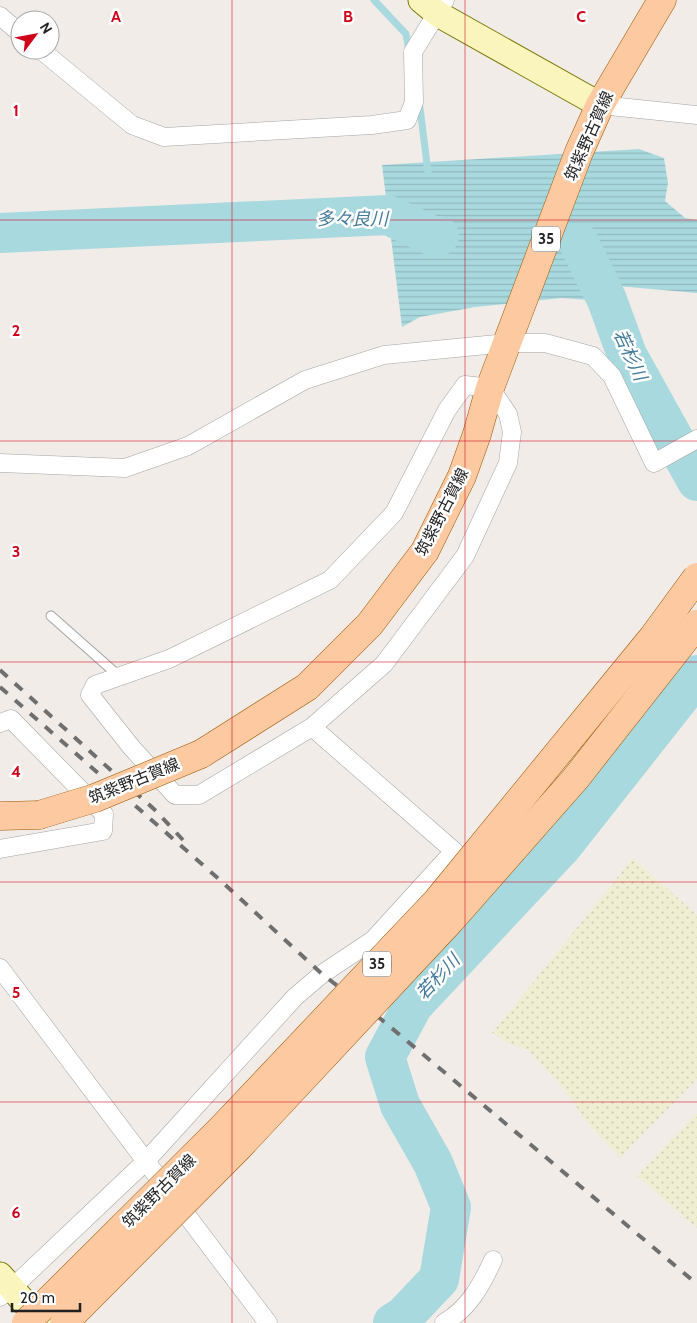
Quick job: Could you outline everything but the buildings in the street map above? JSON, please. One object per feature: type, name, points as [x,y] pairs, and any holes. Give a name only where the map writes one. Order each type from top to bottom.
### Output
[{"type":"main road","name":"筑紫野古賀線","points":[[0,816],[39,814],[95,798],[201,754],[307,687],[370,624],[425,551],[462,476],[478,434],[490,388],[580,152],[600,105],[662,0]]},
{"type":"main road","name":"筑紫野古賀線","points":[[26,1323],[222,1128],[436,902],[653,637],[697,578]]},
{"type":"main road","name":"筑紫野古賀線","points":[[64,1323],[238,1148],[451,920],[576,778],[697,624]]},
{"type":"street","points":[[53,60],[132,126],[164,137],[372,125],[407,120],[414,102],[413,52],[435,5],[600,105],[697,115]]},
{"type":"street","points":[[0,16],[10,24]]},
{"type":"street","points":[[0,463],[125,468],[188,446],[305,380],[384,355],[510,335],[593,356],[612,376],[654,463],[697,438]]},
{"type":"street","points":[[465,385],[490,388],[508,414],[512,432],[508,463],[465,556],[384,664],[312,727],[199,795],[174,794],[132,748],[90,695],[95,685],[120,677],[204,643],[330,580],[394,513],[447,410],[465,385]]},
{"type":"street","points":[[0,723],[11,719],[104,814],[103,831],[0,849]]},
{"type":"street","points":[[43,1323],[4,1286],[145,1162],[295,997],[322,974],[373,940],[454,851],[312,727]]},
{"type":"street","points":[[0,968],[268,1323]]},
{"type":"street","points":[[444,1323],[457,1315],[477,1293],[493,1260]]},
{"type":"lane","points":[[51,616],[120,677]]},
{"type":"green space","points":[[633,858],[697,915],[697,1079],[620,1158],[589,1125],[561,1085],[528,1050],[506,1042],[492,1033]]},
{"type":"green space","points":[[697,1113],[697,1228],[637,1176]]},
{"type":"water","points":[[639,149],[664,158],[668,183],[665,201],[685,218],[697,220],[697,293],[617,286],[589,300],[562,298],[475,307],[420,317],[402,327],[382,165]]},
{"type":"waterway","points":[[374,0],[406,34],[409,51]]},
{"type":"waterway","points":[[419,100],[428,172]]},
{"type":"waterway","name":"多々良川","points":[[0,233],[388,215],[435,237],[439,236]]},
{"type":"waterway","name":"若杉川","points":[[579,243],[607,300],[627,355],[697,481]]},
{"type":"waterway","name":"若杉川","points":[[393,1323],[404,1316],[439,1279],[451,1207],[433,1163],[400,1105],[385,1057],[413,1005],[562,846],[697,675]]},
{"type":"railway","points":[[0,670],[156,811],[183,840]]},
{"type":"railway","points":[[0,687],[220,880],[322,974],[382,1020],[697,1284]]}]
